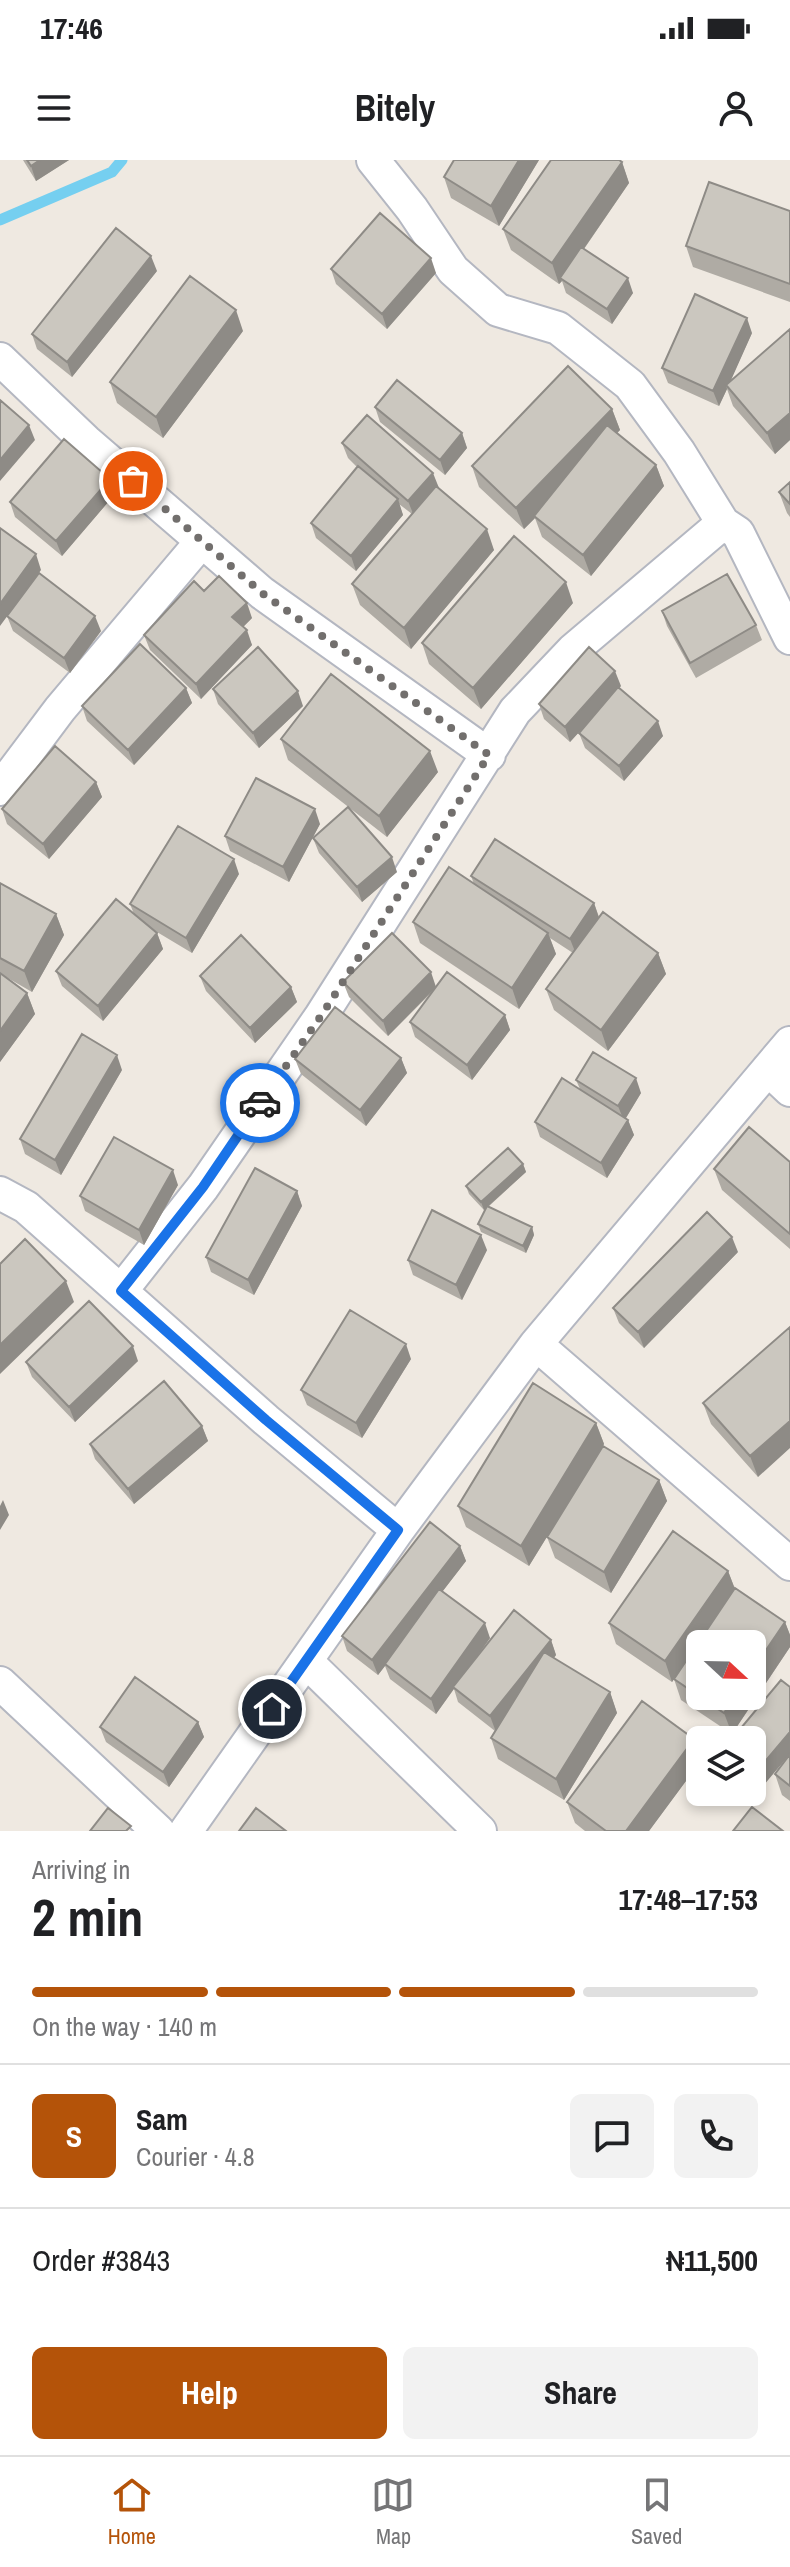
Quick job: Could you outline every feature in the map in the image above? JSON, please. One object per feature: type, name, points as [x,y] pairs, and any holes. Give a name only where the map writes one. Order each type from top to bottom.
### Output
[{"type":"street","points":[[373,160],[412,209],[453,270],[498,310],[558,328],[630,385],[679,452],[723,523],[738,533],[790,638]]},
{"type":"street","points":[[2,363],[86,441],[262,593],[489,755]]},
{"type":"street","points":[[121,1291],[203,1187],[312,1030],[515,711],[573,650],[723,523]]},
{"type":"street","points":[[0,789],[60,709],[202,541]]},
{"type":"street","points":[[186,1831],[398,1530],[536,1344],[779,1079],[790,1043]]},
{"type":"street","points":[[0,1193],[26,1207],[266,1420],[398,1530]]},
{"type":"street","points":[[536,1344],[790,1564]]},
{"type":"street","points":[[306,1661],[480,1831]]},
{"type":"street","points":[[0,1683],[158,1831]]},
{"type":"building","points":[[454,160],[519,160],[491,206],[444,177]]},
{"type":"building","points":[[551,160],[622,162],[552,263],[503,229]]},
{"type":"building","points":[[709,182],[790,211],[790,284],[686,246]]},
{"type":"building","points":[[380,213],[431,258],[382,314],[331,269]]},
{"type":"building","points":[[116,228],[151,256],[67,362],[32,334]]},
{"type":"building","points":[[581,247],[628,278],[607,309],[560,278]]},
{"type":"building","points":[[190,276],[236,310],[156,417],[110,382]]},
{"type":"building","points":[[695,294],[747,318],[713,391],[662,368]]},
{"type":"building","points":[[790,329],[790,413],[767,433],[726,385]]},
{"type":"building","points":[[568,366],[612,409],[516,508],[472,466]]},
{"type":"building","points":[[397,380],[462,433],[440,460],[375,407]]},
{"type":"building","points":[[0,400],[29,425],[0,460]]},
{"type":"building","points":[[367,415],[433,473],[408,501],[342,443]]},
{"type":"building","points":[[607,425],[656,465],[583,555],[534,516]]},
{"type":"building","points":[[64,439],[110,479],[56,541],[10,502]]},
{"type":"building","points":[[358,466],[398,499],[351,556],[311,523]]},
{"type":"building","points":[[790,482],[790,504],[779,492]]},
{"type":"building","points":[[436,486],[487,529],[404,628],[352,584]]},
{"type":"building","points":[[0,528],[36,554],[0,604]]},
{"type":"building","points":[[514,536],[566,582],[473,688],[422,643]]},
{"type":"building","points":[[39,573],[95,616],[64,658],[7,616]]},
{"type":"building","points":[[727,574],[756,625],[690,663],[662,611]]},
{"type":"building","points":[[219,576],[247,603],[232,617],[247,630],[196,684],[144,635],[194,581],[204,591]]},
{"type":"building","points":[[140,644],[186,688],[128,750],[82,706]]},
{"type":"building","points":[[258,647],[298,691],[253,733],[213,689]]},
{"type":"building","points":[[589,647],[615,671],[565,727],[539,704]]},
{"type":"building","points":[[331,674],[430,751],[379,816],[281,739]]},
{"type":"building","points":[[618,687],[658,721],[619,766],[579,733]]},
{"type":"building","points":[[55,746],[96,782],[43,844],[2,809]]},
{"type":"building","points":[[256,778],[315,809],[283,867],[225,836]]},
{"type":"building","points":[[348,807],[392,857],[357,887],[313,838]]},
{"type":"building","points":[[178,826],[234,859],[186,938],[130,904]]},
{"type":"building","points":[[495,839],[594,903],[570,939],[471,876]]},
{"type":"building","points":[[449,867],[548,933],[512,988],[413,922]]},
{"type":"building","points":[[0,883],[56,914],[24,971],[0,958]]},
{"type":"building","points":[[116,899],[157,933],[98,1006],[56,971]]},
{"type":"building","points":[[603,912],[658,953],[601,1030],[546,989]]},
{"type":"building","points":[[392,933],[431,972],[383,1021],[343,982]]},
{"type":"building","points":[[241,935],[291,987],[250,1028],[200,976]]},
{"type":"building","points":[[447,972],[505,1015],[467,1065],[410,1022]]},
{"type":"building","points":[[0,973],[27,993],[0,1031]]},
{"type":"building","points":[[335,1007],[401,1058],[360,1110],[295,1059]]},
{"type":"building","points":[[82,1034],[117,1055],[55,1160],[20,1139]]},
{"type":"building","points":[[593,1052],[636,1078],[618,1106],[576,1080]]},
{"type":"building","points":[[562,1078],[628,1120],[601,1163],[535,1122]]},
{"type":"building","points":[[749,1127],[790,1162],[790,1234],[714,1169]]},
{"type":"building","points":[[114,1137],[173,1170],[139,1230],[80,1196]]},
{"type":"building","points":[[508,1148],[523,1164],[481,1202],[466,1186]]},
{"type":"building","points":[[255,1168],[297,1191],[248,1280],[206,1257]]},
{"type":"building","points":[[487,1206],[532,1227],[523,1246],[478,1224]]},
{"type":"building","points":[[432,1210],[481,1235],[456,1285],[408,1260]]},
{"type":"building","points":[[707,1212],[732,1237],[638,1332],[613,1308]]},
{"type":"building","points":[[25,1239],[66,1281],[0,1345],[0,1264]]},
{"type":"building","points":[[89,1301],[133,1346],[69,1407],[26,1362]]},
{"type":"building","points":[[350,1310],[406,1344],[356,1423],[301,1390]]},
{"type":"building","points":[[790,1327],[790,1421],[750,1456],[703,1403]]},
{"type":"building","points":[[164,1381],[202,1426],[128,1489],[90,1444]]},
{"type":"building","points":[[533,1383],[596,1423],[521,1546],[458,1506]]},
{"type":"building","points":[[603,1446],[659,1480],[604,1572],[547,1537]]},
{"type":"building","points":[[430,1522],[460,1546],[372,1660],[342,1636]]},
{"type":"building","points":[[673,1531],[728,1571],[665,1661],[609,1623]]},
{"type":"building","points":[[735,1588],[785,1622],[766,1650],[766,1630],[707,1630]]},
{"type":"building","points":[[439,1589],[485,1623],[431,1699],[385,1664]]},
{"type":"building","points":[[514,1610],[551,1640],[490,1716],[453,1687]]},
{"type":"building","points":[[544,1652],[610,1692],[556,1779],[491,1738]]},
{"type":"building","points":[[686,1661],[686,1687],[674,1679]]},
{"type":"building","points":[[135,1677],[198,1722],[163,1772],[100,1727]]},
{"type":"building","points":[[781,1680],[790,1687],[790,1732],[766,1760],[766,1726],[743,1726],[756,1710],[766,1710],[766,1698]]},
{"type":"building","points":[[642,1701],[686,1733],[686,1750],[626,1831],[606,1831],[567,1802]]},
{"type":"building","points":[[790,1754],[790,1786],[775,1774]]},
{"type":"building","points":[[752,1807],[783,1831],[733,1831]]},
{"type":"building","points":[[108,1808],[131,1826],[126,1831],[90,1831]]},
{"type":"building","points":[[256,1808],[286,1831],[239,1831]]},
{"type":"waterway","points":[[0,220],[112,172],[122,160]]},
{"type":"way so far","points":[[133,481],[262,593],[489,755],[321,1016],[260,1103]]},
{"type":"route","points":[[260,1103],[203,1187],[121,1291],[266,1420],[398,1530],[272,1709]]}]
